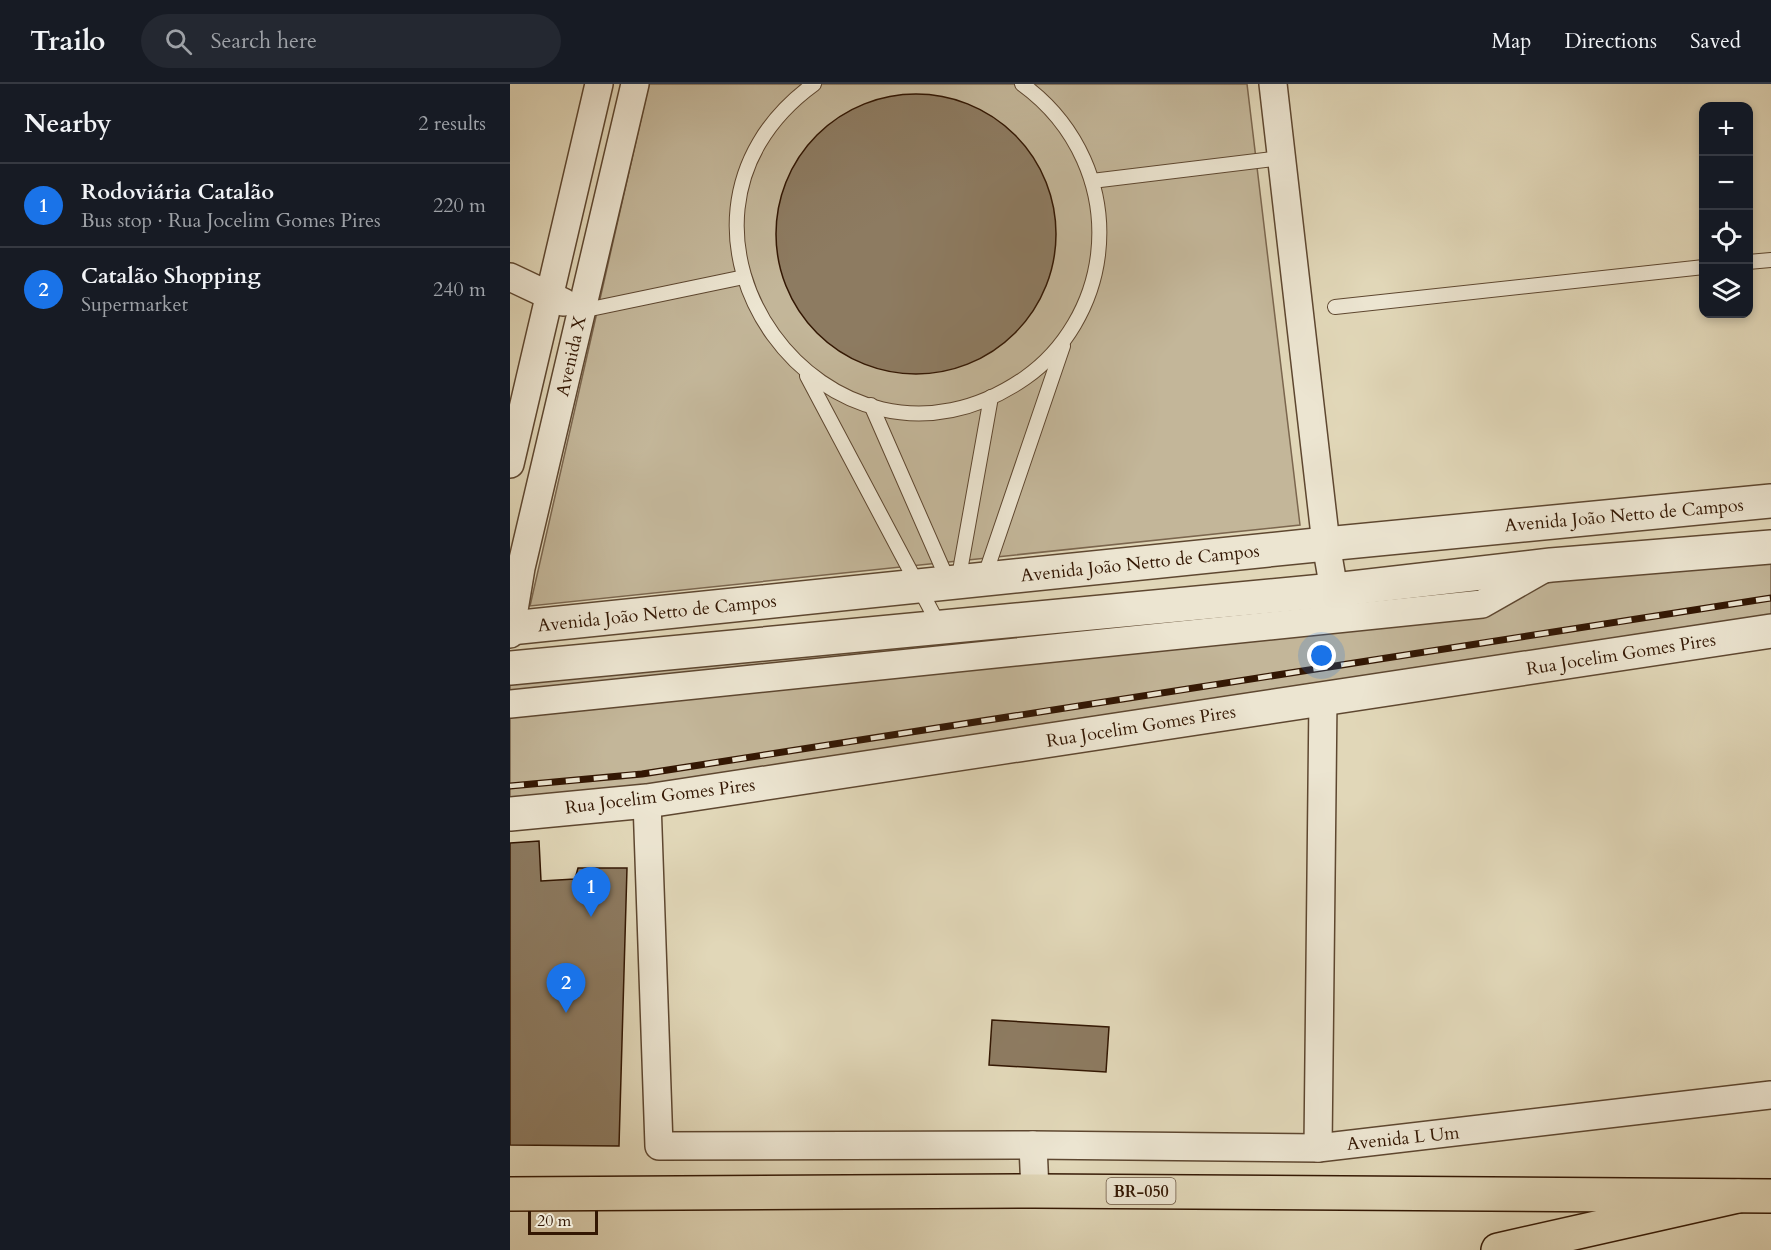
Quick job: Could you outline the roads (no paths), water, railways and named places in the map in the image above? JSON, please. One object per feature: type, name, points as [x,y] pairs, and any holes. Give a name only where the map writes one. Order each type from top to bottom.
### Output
[{"type":"highway","name":"BR-050","points":[[510,1194],[1035,1191],[1771,1197]]},
{"type":"highway","points":[[1498,1250],[1738,1196]]},
{"type":"street","name":"Avenida X","points":[[510,464],[599,84]]},
{"type":"street","name":"Avenida X","points":[[510,630],[516,566],[581,311],[635,84]]},
{"type":"street","points":[[1273,84],[1326,544],[1334,590]]},
{"type":"street","points":[[510,278],[581,311]]},
{"type":"street","name":"Avenida João Netto de Campos","points":[[510,630],[953,582],[1771,501]]},
{"type":"street","points":[[510,668],[1334,590],[1551,565],[1771,547]]},
{"type":"street","points":[[510,704],[1482,604],[1551,565]]},
{"type":"street","name":"Rua Jocelim Gomes Pires","points":[[510,814],[647,801],[1771,631]]},
{"type":"street","points":[[1318,1148],[1323,699]]},
{"type":"street","name":"Avenida L Um","points":[[647,801],[659,1146],[1033,1145],[1318,1148],[1771,1095]]},
{"type":"street","points":[[1033,1145],[1035,1191]]},
{"type":"lane","points":[[814,84],[780,115],[756,151],[748,170],[740,202],[738,234],[744,277],[756,309],[773,338],[805,371],[953,582]]},
{"type":"lane","points":[[953,582],[1067,336],[1086,300],[1097,262],[1099,221],[1092,181],[1085,161],[1063,124],[1049,107],[1022,84]]},
{"type":"lane","points":[[1092,181],[1281,158]]},
{"type":"lane","points":[[1753,262],[1771,260]]},
{"type":"lane","points":[[1335,307],[1699,268]]},
{"type":"lane","points":[[581,311],[744,277]]},
{"type":"lane","points":[[805,371],[825,385],[870,405],[901,411],[931,412],[952,409],[991,397],[1033,372],[1067,336]]},
{"type":"lane","points":[[940,628],[953,582],[991,397]]},
{"type":"lane","points":[[870,405],[953,582]]},
{"type":"railway","points":[[510,786],[642,774],[1771,598]]},
{"type":"place","name":"Rodoviária Catalão","points":[[591,917]]},
{"type":"place","name":"Catalão Shopping","points":[[566,1013]]}]
